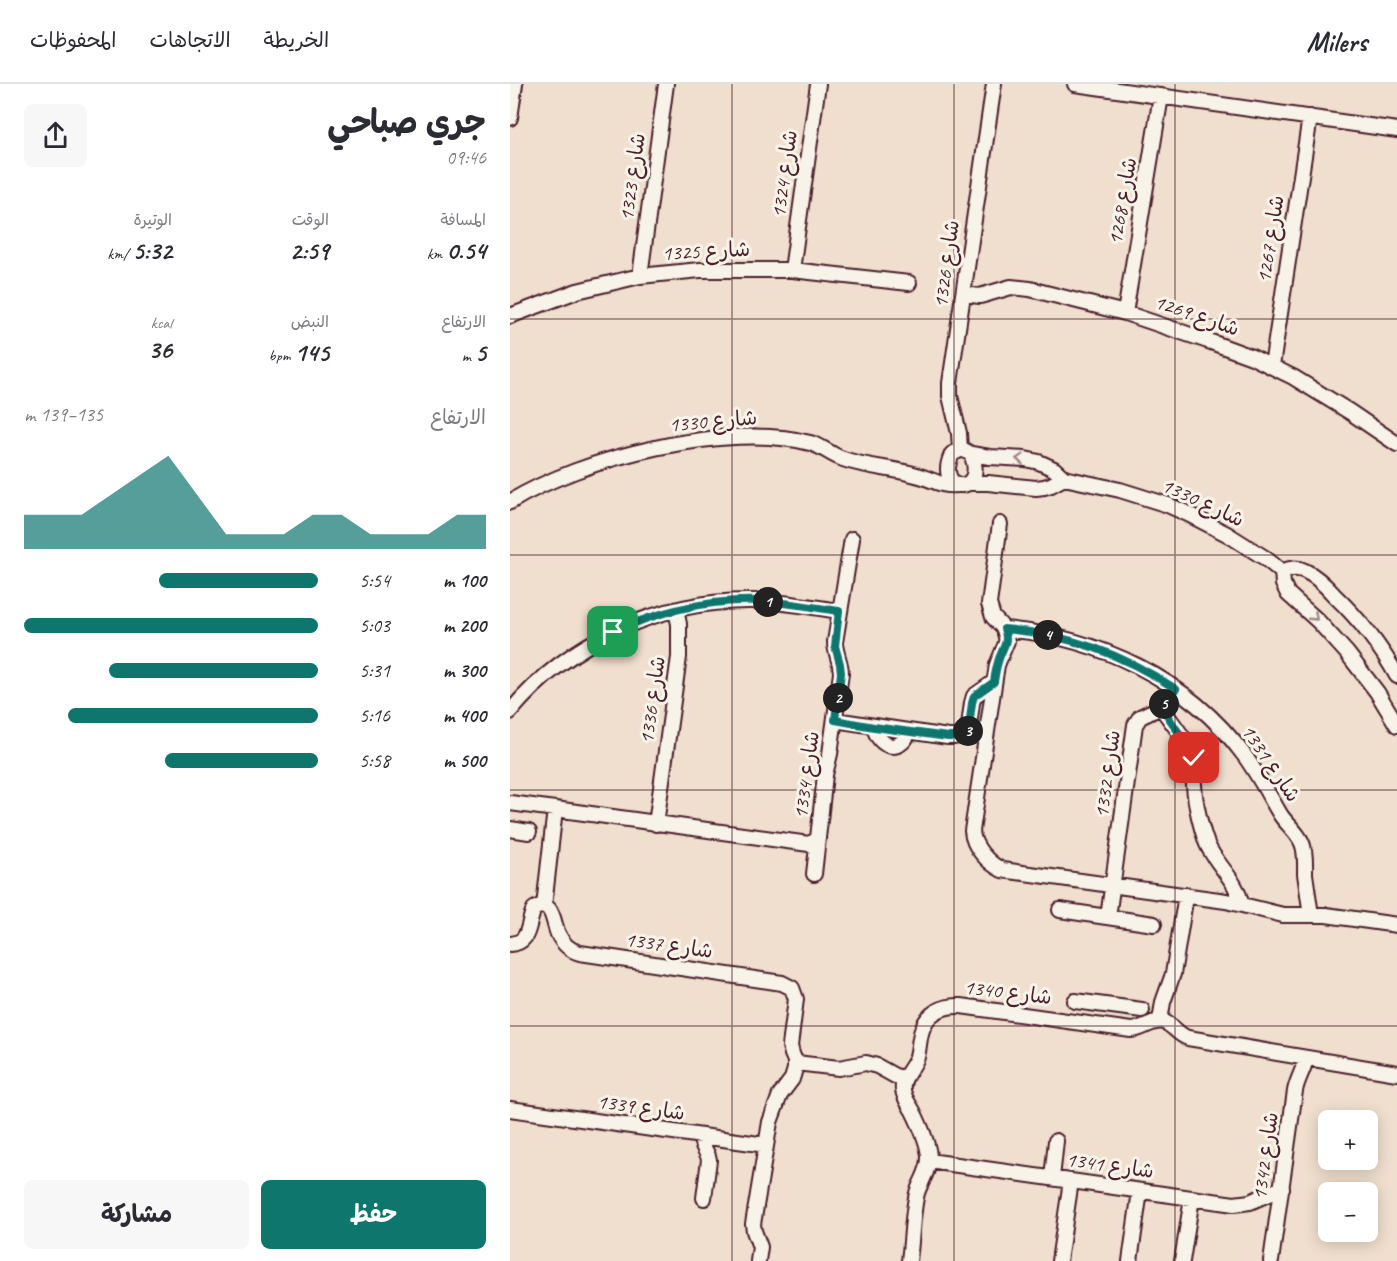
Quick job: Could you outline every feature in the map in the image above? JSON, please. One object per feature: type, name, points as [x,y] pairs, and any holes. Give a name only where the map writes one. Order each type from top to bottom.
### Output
[{"type":"street","points":[[510,118],[515,84]]},
{"type":"street","name":"شارع 1323","points":[[640,276],[666,84]]},
{"type":"street","name":"شارع 1324","points":[[792,270],[818,84]]},
{"type":"street","name":"شارع 1326","points":[[963,484],[974,471],[974,460],[965,452],[949,388],[994,84]]},
{"type":"street","points":[[1076,84],[1397,129]]},
{"type":"street","name":"شارع 1268","points":[[1125,313],[1161,96]]},
{"type":"street","name":"شارع 1267","points":[[1272,366],[1310,117]]},
{"type":"street","name":"شارع 1325","points":[[510,316],[577,291],[640,276],[700,270],[792,270],[909,283]]},
{"type":"street","name":"شارع 1269","points":[[963,294],[980,296],[1005,288],[1024,288],[1125,313],[1232,349],[1293,377],[1397,444]]},
{"type":"street","name":"شارع 1330","points":[[510,502],[549,481],[607,460],[686,442],[736,437],[804,441],[821,447],[842,459],[924,477],[937,483],[988,483],[1044,488],[1064,478]]},
{"type":"street","points":[[963,484],[955,484],[948,466],[952,454],[965,452]]},
{"type":"street","name":"شارع 1330","points":[[965,452],[1039,462],[1054,469],[1064,478],[1147,498],[1188,514],[1237,540],[1282,572],[1292,568],[1303,570],[1325,586],[1352,612],[1386,656],[1397,676]]},
{"type":"street","points":[[924,477],[940,472],[948,466]]},
{"type":"street","points":[[1000,524],[989,604],[993,617],[1004,629],[1007,637],[1006,645],[999,658],[994,682],[972,831],[973,839],[992,864],[1002,870],[1186,895],[1241,904],[1273,913],[1326,915],[1397,925]]},
{"type":"street","name":"شارع 1334","points":[[814,874],[825,775],[841,673],[835,646],[852,539]]},
{"type":"street","points":[[1282,572],[1283,584],[1288,594],[1318,621],[1347,653],[1377,692],[1397,725]]},
{"type":"street","points":[[510,712],[541,680],[578,651],[632,624],[676,610],[712,603],[753,601],[795,604],[839,611]]},
{"type":"street","name":"شارع 1336","points":[[656,824],[679,657],[679,624],[676,610]]},
{"type":"street","name":"شارع 1331","points":[[1004,629],[1046,634],[1092,646],[1138,666],[1176,689],[1202,710],[1230,738],[1255,770],[1284,820],[1299,837],[1305,853],[1311,915]]},
{"type":"street","points":[[968,734],[974,696],[994,682]]},
{"type":"street","name":"شارع 1332","points":[[1108,917],[1135,725],[1140,717],[1161,706],[1176,689]]},
{"type":"street","points":[[1161,706],[1191,751],[1195,765],[1195,795],[1206,842],[1238,891],[1241,904]]},
{"type":"street","points":[[835,720],[948,737],[987,732]]},
{"type":"street","points":[[510,803],[555,809],[544,906],[534,909],[527,934],[522,940],[510,944]]},
{"type":"street","name":"شارع 1334","points":[[555,809],[809,844],[818,839]]},
{"type":"street","points":[[510,829],[529,832]]},
{"type":"street","points":[[1186,895],[1173,974],[1163,1002],[1160,1021],[1188,1038],[1397,1073]]},
{"type":"street","name":"شارع 1337","points":[[544,906],[550,910],[557,933],[566,945],[575,951],[782,983],[789,986],[795,991],[796,999],[790,1046],[796,1064]]},
{"type":"street","points":[[1060,910],[1154,924]]},
{"type":"street","points":[[1075,1000],[1143,1010]]},
{"type":"street","points":[[1108,1027],[1111,1005]]},
{"type":"street","name":"شارع 1340","points":[[904,1078],[916,1058],[925,1023],[938,1010],[949,1006],[1135,1030],[1160,1021]]},
{"type":"street","name":"شارع 1342","points":[[1271,1261],[1295,1091],[1306,1058]]},
{"type":"street","points":[[758,1261],[760,1247],[753,1224],[766,1145],[773,1112],[780,1095],[794,1074],[796,1064],[839,1068],[872,1064],[890,1074],[904,1078],[903,1094],[929,1152],[927,1170],[916,1200],[909,1261]]},
{"type":"street","name":"شارع 1339","points":[[510,1109],[766,1145]]},
{"type":"street","points":[[701,1137],[701,1145],[710,1160],[704,1198]]},
{"type":"street","points":[[1052,1178],[1056,1141]]},
{"type":"street","name":"شارع 1341","points":[[929,1161],[1240,1204],[1281,1188]]},
{"type":"street","points":[[1059,1261],[1071,1181]]},
{"type":"street","points":[[1130,1261],[1140,1191]]},
{"type":"street","points":[[1182,1261],[1191,1198]]},
{"type":"route","points":[[613,632],[651,616],[692,606],[733,601],[774,602],[839,611],[835,646],[841,673],[835,720],[948,737],[968,734],[974,696],[994,682],[999,658],[1006,645],[1007,637],[1004,629],[1065,638],[1120,657],[1176,689],[1161,706],[1194,758]]}]
